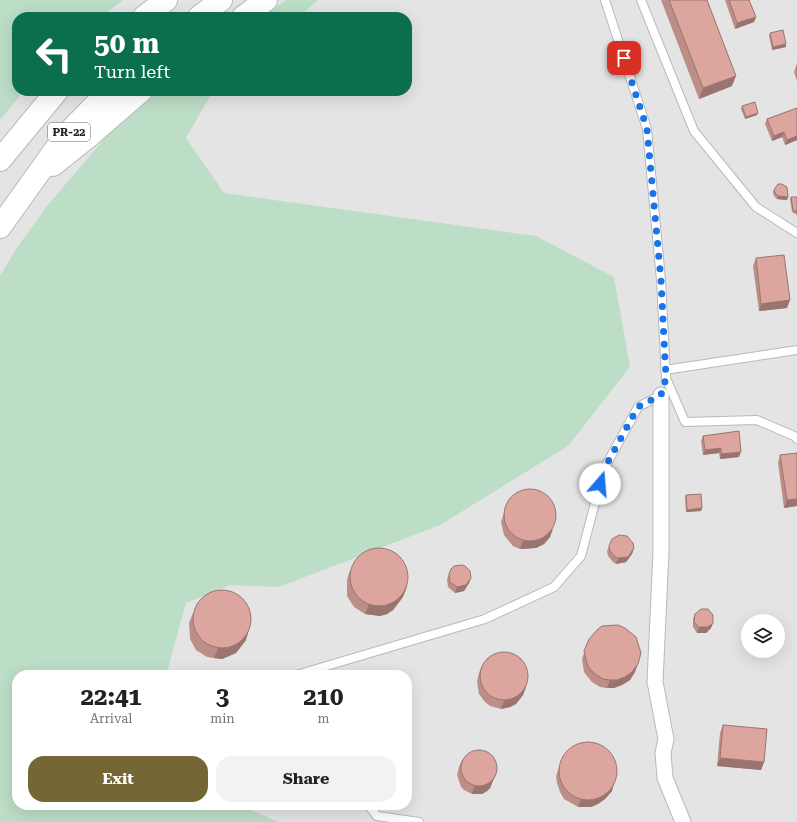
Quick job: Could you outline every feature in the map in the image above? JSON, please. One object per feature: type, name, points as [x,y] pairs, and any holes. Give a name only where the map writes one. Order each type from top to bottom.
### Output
[{"type":"highway","points":[[150,12],[166,0]]},
{"type":"highway","points":[[205,12],[220,0]]},
{"type":"highway","points":[[250,12],[266,0]]},
{"type":"highway","name":"PR-22","points":[[0,160],[53,96]]},
{"type":"highway","name":"PR-22","points":[[0,227],[65,136],[104,96]]},
{"type":"highway","points":[[35,179],[88,137],[135,96]]},
{"type":"street","points":[[661,395],[661,552],[655,682],[666,739],[663,753],[665,778],[683,822]]},
{"type":"lane","points":[[605,0],[647,129],[661,280],[666,378],[685,422],[758,420],[794,436],[797,439]]},
{"type":"lane","points":[[641,0],[694,131],[756,207],[797,232]]},
{"type":"lane","points":[[665,370],[797,350]]},
{"type":"lane","points":[[313,670],[485,619],[554,587],[581,556],[604,469],[638,407],[661,395],[666,378]]},
{"type":"lane","points":[[372,810],[377,816],[419,822]]},
{"type":"green space","points":[[0,0],[123,0],[107,12],[12,12],[12,96],[20,96],[0,120]]},
{"type":"green space","points":[[286,0],[318,0],[305,12],[268,12]]},
{"type":"green space","points":[[153,96],[210,96],[186,138],[224,193],[536,236],[614,277],[630,367],[568,446],[440,525],[279,587],[230,585],[186,603],[167,670],[12,670],[12,810],[252,810],[278,822],[0,822],[0,276],[16,249],[47,206],[123,117]]},
{"type":"building","points":[[669,0],[707,0],[736,76],[703,88]]},
{"type":"building","points":[[729,0],[749,0],[756,17],[737,23]]},
{"type":"building","points":[[783,30],[786,44],[773,47],[770,33]]},
{"type":"building","points":[[755,102],[758,113],[746,117],[742,106]]},
{"type":"building","points":[[797,108],[797,136],[787,140],[784,132],[774,136],[767,119]]},
{"type":"building","points":[[778,184],[782,184],[787,187],[788,197],[778,196],[775,193],[774,190]]},
{"type":"building","points":[[791,197],[797,197],[797,212],[793,210]]},
{"type":"building","points":[[784,255],[790,300],[761,304],[756,258]]},
{"type":"building","points":[[739,431],[741,452],[721,454],[721,448],[705,450],[703,436]]},
{"type":"building","points":[[797,453],[797,499],[787,500],[780,455]]},
{"type":"building","points":[[530,489],[544,493],[552,501],[556,515],[552,529],[544,537],[530,541],[516,537],[508,529],[504,515],[508,501],[516,493]]},
{"type":"building","points":[[701,494],[702,508],[687,510],[686,495]]},
{"type":"building","points":[[619,535],[627,536],[633,543],[634,548],[628,557],[615,557],[610,551],[609,546],[612,539]]},
{"type":"building","points":[[379,548],[390,550],[403,561],[406,566],[408,577],[406,588],[395,601],[390,604],[379,606],[368,604],[355,593],[352,588],[350,577],[352,566],[363,553],[368,550]]},
{"type":"building","points":[[462,565],[470,571],[471,578],[466,585],[457,587],[450,582],[449,574],[454,566]]},
{"type":"building","points":[[222,590],[233,592],[246,603],[249,608],[251,619],[249,630],[238,643],[233,646],[222,648],[211,646],[198,635],[195,630],[193,619],[195,608],[206,595],[211,592]]},
{"type":"building","points":[[701,609],[708,609],[713,615],[713,623],[708,627],[699,627],[694,622],[695,614]]},
{"type":"building","points":[[618,625],[625,628],[636,637],[641,653],[638,664],[632,672],[625,677],[617,680],[603,679],[590,669],[587,664],[584,651],[589,639],[602,626]]},
{"type":"building","points":[[499,652],[509,652],[518,656],[524,662],[528,671],[528,681],[524,690],[518,696],[509,700],[499,700],[490,696],[484,690],[480,681],[480,671],[484,662],[490,656]]},
{"type":"building","points":[[723,725],[767,729],[764,762],[720,758]]},
{"type":"building","points":[[588,742],[604,747],[612,755],[617,771],[612,787],[604,795],[588,800],[572,795],[564,787],[559,771],[564,755],[572,747]]},
{"type":"building","points":[[483,750],[492,755],[496,761],[496,775],[492,781],[483,786],[475,786],[466,781],[462,775],[461,764],[466,755],[472,751]]},
{"type":"route","points":[[600,484],[604,469],[638,407],[661,395],[666,378],[661,280],[647,129],[624,58]]}]
